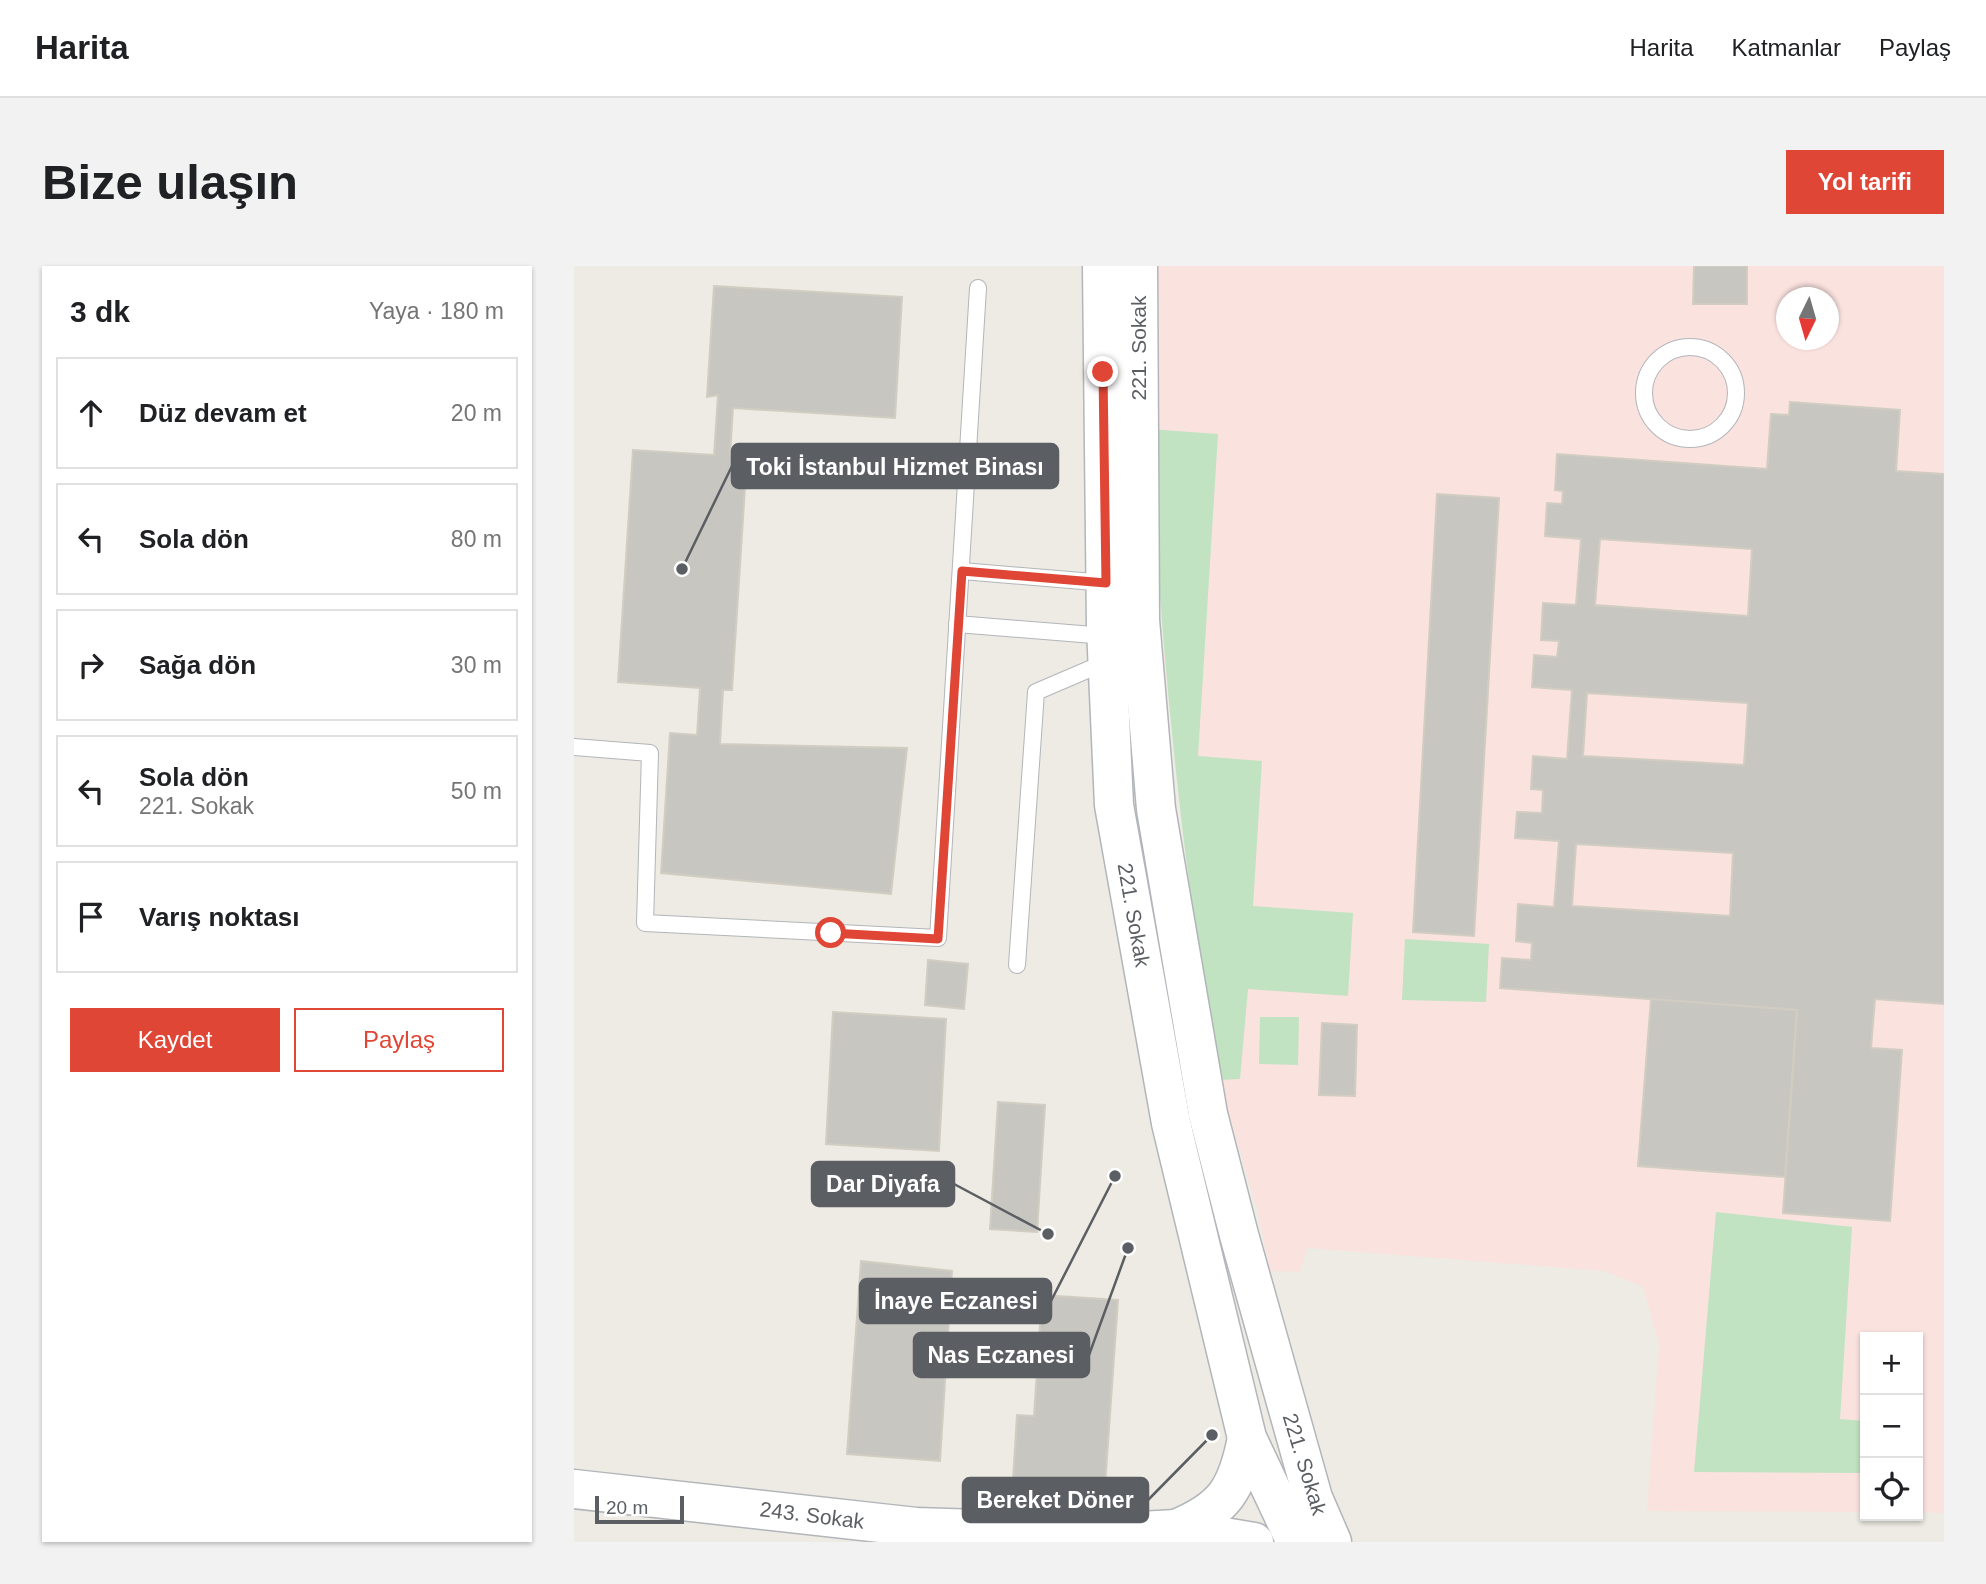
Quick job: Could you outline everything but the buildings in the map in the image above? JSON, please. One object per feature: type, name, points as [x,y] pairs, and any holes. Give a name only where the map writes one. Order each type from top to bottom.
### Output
[{"type":"street","name":"221. Sokak","points":[[1102,266],[1107,648],[1114,805],[1168,1110],[1247,1438],[1296,1542]]},
{"type":"street","name":"221. Sokak","points":[[1138,266],[1140,620],[1156,809],[1209,1114],[1239,1235],[1310,1484],[1332,1542]]},
{"type":"street","name":"243. Sokak","points":[[1176,1530],[1204,1518],[1223,1501],[1240,1474],[1247,1438]]},
{"type":"street","name":"243. Sokak","points":[[574,1489],[916,1527],[1104,1533],[1176,1530],[1254,1542]]},
{"type":"lane","points":[[574,747],[650,753],[645,923],[938,939],[978,288]]},
{"type":"lane","points":[[1695,346],[1710,351],[1723,360],[1732,373],[1737,389],[1735,404],[1728,419],[1717,430],[1703,437],[1687,439],[1671,435],[1652,420],[1647,409],[1644,397],[1649,370],[1669,352],[1695,346]]},
{"type":"lane","points":[[962,571],[1106,583]]},
{"type":"lane","points":[[957,624],[1107,648]]},
{"type":"lane","points":[[1017,965],[1036,692],[1107,648]]},
{"type":"shaded area","points":[[1150,266],[1944,266],[1944,1513],[1923,1512],[1923,1332],[1860,1332],[1860,1512],[1647,1511],[1659,1344],[1643,1287],[1604,1271],[1307,1248],[1300,1272],[1270,1271],[1257,1209],[1219,1080],[1164,658]]},
{"type":"green space","points":[[1149,429],[1218,434],[1198,756],[1262,761],[1253,906],[1353,913],[1348,996],[1248,989],[1240,1079],[1219,1080],[1194,918],[1166,674]]},
{"type":"green space","points":[[1405,939],[1489,944],[1486,1002],[1402,1000]]},
{"type":"green space","points":[[1260,1017],[1299,1017],[1298,1065],[1259,1064]]},
{"type":"green space","points":[[1716,1212],[1852,1227],[1840,1419],[1860,1421],[1860,1473],[1694,1472]]},
{"type":"place","name":"Toki İstanbul Hizmet Binası","points":[[682,569]]},
{"type":"place","name":"İnaye Eczanesi","points":[[1115,1176]]},
{"type":"place","name":"Dar Diyafa","points":[[1048,1234]]},
{"type":"place","name":"Nas Eczanesi","points":[[1128,1248]]},
{"type":"place","name":"Bereket Döner","points":[[1212,1435]]},
{"type":"route","points":[[831,933],[938,939],[962,571],[1106,583],[1103,372]]}]
